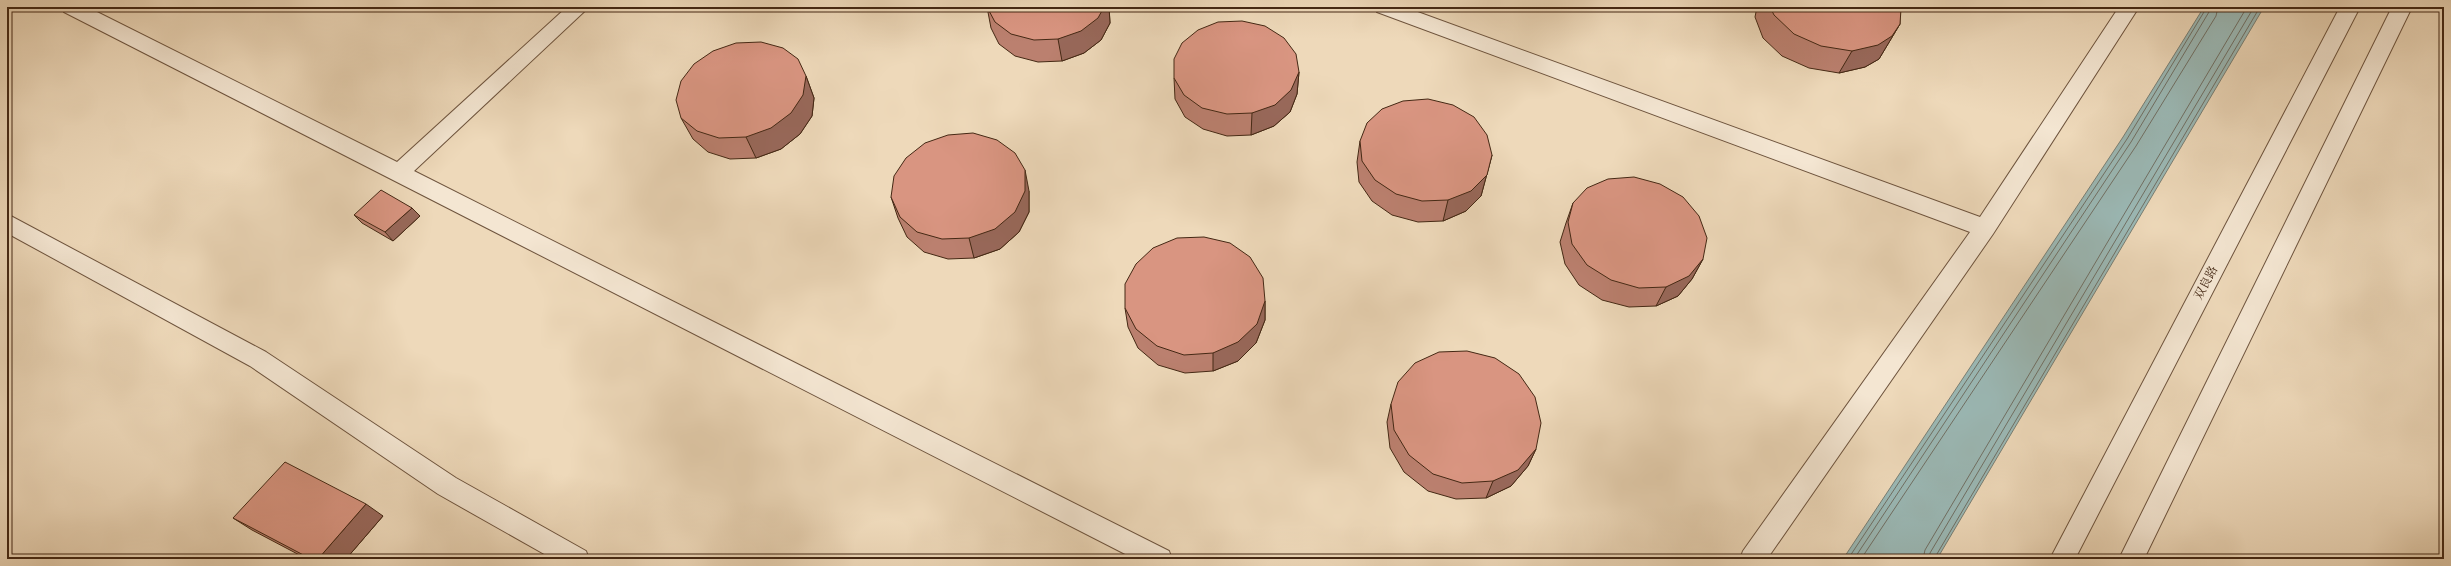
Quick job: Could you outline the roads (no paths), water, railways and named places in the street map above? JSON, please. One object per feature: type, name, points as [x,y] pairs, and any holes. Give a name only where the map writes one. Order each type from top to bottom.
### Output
[{"type":"street","points":[[71,7],[1160,559]]},
{"type":"street","points":[[399,173],[579,7]]},
{"type":"street","points":[[1384,7],[1985,228]]},
{"type":"street","points":[[1752,559],[1985,228],[2129,7]]},
{"type":"street","name":"双良路","points":[[2062,559],[2350,7]]},
{"type":"street","points":[[2131,559],[2402,7]]},
{"type":"street","points":[[7,223],[258,359],[447,486],[577,559]]},
{"type":"water","points":[[2204,7],[2264,7],[1937,559],[1843,559],[2123,137]]}]
